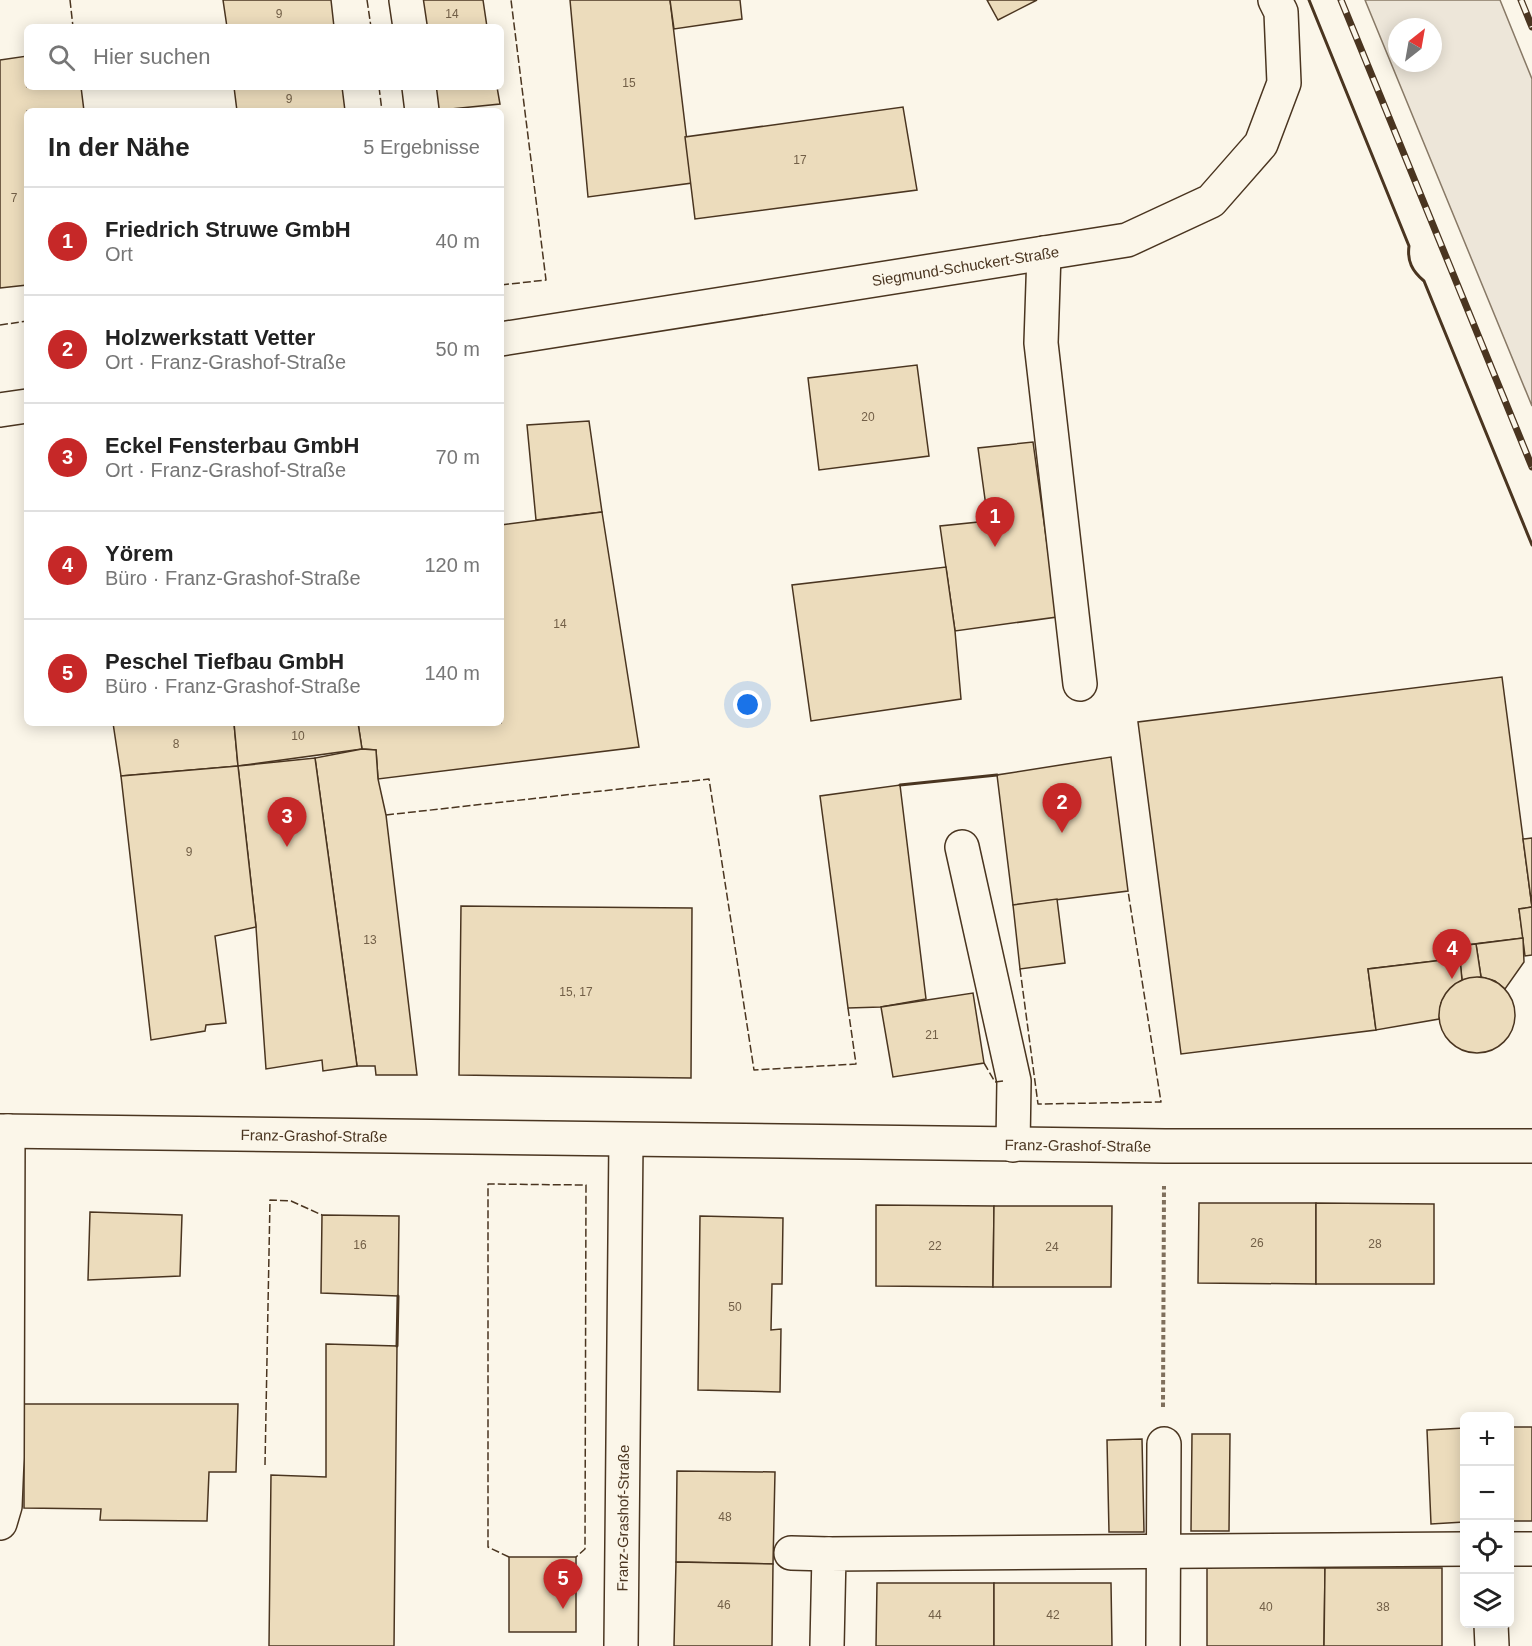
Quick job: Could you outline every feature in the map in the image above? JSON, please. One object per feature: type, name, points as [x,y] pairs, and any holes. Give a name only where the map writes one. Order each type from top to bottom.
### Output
[{"type":"street","points":[[406,0],[410,24]]},
{"type":"street","name":"Siegmund-Schuckert-Straße","points":[[504,339],[1127,240],[1211,201],[1261,144],[1284,82],[1278,6]]},
{"type":"street","points":[[419,90],[422,108]]},
{"type":"street","points":[[1044,253],[1041,344],[1080,684]]},
{"type":"street","points":[[0,410],[24,406]]},
{"type":"street","points":[[962,847],[1014,1081],[1013,1144]]},
{"type":"street","points":[[0,1523],[5,1506],[7,1458],[4,1131]]},
{"type":"street","name":"Franz-Grashof-Straße","points":[[4,1131],[1165,1146],[1532,1146]]},
{"type":"street","name":"Franz-Grashof-Straße","points":[[621,1646],[626,1140]]},
{"type":"street","points":[[1163,1646],[1164,1444]]},
{"type":"street","points":[[790,1553],[1460,1549]]},
{"type":"street","points":[[1514,1549],[1532,1549]]},
{"type":"street","points":[[827,1646],[829,1554]]},
{"type":"street","points":[[1491,1628],[1492,1646]]},
{"type":"path","points":[[1163,1376],[1165,1146]]},
{"type":"shaded area","points":[[1365,0],[1500,0],[1532,79],[1532,406],[1395,72],[1442,72],[1442,18],[1388,18],[1388,56]]},
{"type":"building","points":[[223,0],[331,0],[334,24],[227,24]]},
{"type":"building","points":[[417,0],[483,0],[487,24],[420,24]]},
{"type":"building","points":[[570,0],[670,0],[692,183],[588,197]]},
{"type":"building","points":[[670,0],[740,0],[742,19],[674,29]]},
{"type":"building","points":[[987,0],[1037,0],[998,20]]},
{"type":"building","points":[[24,56],[24,90],[81,90],[84,108],[24,108],[24,285],[0,288],[0,60]]},
{"type":"building","points":[[234,90],[342,90],[345,108],[237,108]]},
{"type":"building","points":[[428,90],[498,90],[500,104],[461,108],[431,108]]},
{"type":"building","points":[[903,107],[917,190],[695,219],[685,137]]},
{"type":"building","points":[[917,365],[929,456],[819,470],[808,378]]},
{"type":"building","points":[[589,421],[602,512],[536,520],[527,425]]},
{"type":"building","points":[[1033,442],[1057,617],[955,631],[940,526],[988,521],[978,448]]},
{"type":"building","points":[[602,512],[639,747],[378,779],[376,750],[362,749],[358,726],[504,726],[504,525]]},
{"type":"building","points":[[946,567],[961,699],[811,721],[792,585]]},
{"type":"building","points":[[1502,677],[1532,907],[1519,909],[1523,938],[1458,946],[1460,958],[1368,969],[1376,1030],[1181,1054],[1138,722]]},
{"type":"building","points":[[113,726],[234,726],[238,766],[121,776]]},
{"type":"building","points":[[234,726],[358,726],[362,749],[238,766]]},
{"type":"building","points":[[362,749],[376,750],[417,1075],[376,1075],[375,1066],[357,1066],[315,758]]},
{"type":"building","points":[[1111,757],[1128,891],[1013,905],[997,775]]},
{"type":"building","points":[[315,758],[357,1066],[323,1071],[322,1060],[266,1069],[256,927],[238,766]]},
{"type":"building","points":[[238,766],[256,927],[215,936],[226,1023],[206,1025],[205,1031],[151,1040],[121,776]]},
{"type":"building","points":[[900,785],[926,999],[881,1007],[848,1008],[820,796]]},
{"type":"building","points":[[1532,838],[1532,907],[1523,839]]},
{"type":"building","points":[[1057,899],[1065,963],[1020,969],[1013,905]]},
{"type":"building","points":[[461,906],[692,908],[691,1078],[459,1075]]},
{"type":"building","points":[[1532,907],[1532,955],[1525,956],[1519,909]]},
{"type":"building","points":[[1523,938],[1524,962],[1505,989],[1495,981],[1481,977],[1476,944]]},
{"type":"building","points":[[1476,944],[1481,977],[1462,980],[1458,946]]},
{"type":"building","points":[[1460,958],[1462,980],[1452,987],[1441,1003],[1439,1019],[1376,1030],[1368,969]]},
{"type":"building","points":[[1477,977],[1491,980],[1504,988],[1512,1001],[1515,1015],[1512,1029],[1504,1042],[1491,1050],[1477,1053],[1463,1050],[1450,1042],[1442,1029],[1439,1015],[1442,1001],[1450,988],[1463,980]]},
{"type":"building","points":[[973,993],[984,1063],[893,1077],[881,1007]]},
{"type":"building","points":[[1199,1203],[1316,1203],[1316,1284],[1198,1283]]},
{"type":"building","points":[[1316,1203],[1434,1204],[1434,1284],[1316,1284]]},
{"type":"building","points":[[876,1205],[994,1206],[993,1287],[876,1286]]},
{"type":"building","points":[[994,1206],[1112,1206],[1111,1287],[993,1287]]},
{"type":"building","points":[[90,1212],[182,1215],[180,1276],[88,1280]]},
{"type":"building","points":[[322,1215],[399,1216],[398,1296],[321,1293]]},
{"type":"building","points":[[700,1216],[783,1218],[782,1284],[772,1284],[771,1330],[781,1329],[780,1392],[698,1390]]},
{"type":"building","points":[[326,1344],[397,1346],[394,1646],[269,1646],[271,1475],[326,1477]]},
{"type":"building","points":[[24,1404],[238,1404],[236,1472],[209,1472],[207,1521],[100,1520],[101,1509],[24,1508]]},
{"type":"building","points":[[1514,1427],[1532,1427],[1532,1521],[1514,1521]]},
{"type":"building","points":[[1460,1428],[1460,1522],[1431,1524],[1427,1430]]},
{"type":"building","points":[[1192,1434],[1230,1434],[1229,1531],[1191,1531]]},
{"type":"building","points":[[1142,1439],[1144,1532],[1109,1532],[1107,1440]]},
{"type":"building","points":[[677,1471],[775,1472],[773,1564],[676,1562]]},
{"type":"building","points":[[509,1557],[576,1557],[576,1632],[509,1632]]},
{"type":"building","points":[[676,1562],[773,1564],[772,1646],[674,1646]]},
{"type":"building","points":[[1207,1567],[1325,1568],[1324,1646],[1207,1646]]},
{"type":"building","points":[[1325,1568],[1442,1568],[1442,1646],[1324,1646]]},
{"type":"building","points":[[877,1583],[994,1583],[994,1646],[876,1646]]},
{"type":"building","points":[[994,1583],[1111,1583],[1112,1646],[994,1646]]},
{"type":"railway","points":[[1341,0],[1532,467]]},
{"type":"railway","points":[[1521,0],[1532,27]]},
{"type":"fence","points":[[70,0],[73,24]]},
{"type":"fence","points":[[367,0],[371,24]]},
{"type":"fence","points":[[504,285],[546,280],[511,0]]},
{"type":"fence","points":[[379,90],[382,108]]},
{"type":"fence","points":[[0,325],[24,321]]},
{"type":"fence","points":[[386,815],[709,779],[754,1070],[856,1064],[848,1008]]},
{"type":"fence","points":[[1020,969],[1038,1104],[1161,1102],[1128,891]]},
{"type":"fence","points":[[984,1063],[995,1082],[1003,1081]]},
{"type":"fence","points":[[509,1557],[488,1547],[488,1184],[586,1185],[585,1549],[576,1557]]},
{"type":"fence","points":[[265,1465],[270,1200],[291,1201],[322,1215]]},
{"type":"wall","points":[[1309,0],[1409,246],[1411,265],[1424,281],[1532,545]]},
{"type":"wall","points":[[900,785],[997,775]]},
{"type":"wall","points":[[397,1346],[398,1296]]},
{"type":"place","name":"Friedrich Struwe GmbH","points":[[995,547]]},
{"type":"place","name":"Holzwerkstatt Vetter","points":[[1062,833]]},
{"type":"place","name":"Eckel Fensterbau GmbH","points":[[287,847]]},
{"type":"place","name":"Yörem","points":[[1452,979]]},
{"type":"place","name":"Peschel Tiefbau GmbH","points":[[563,1609]]}]
